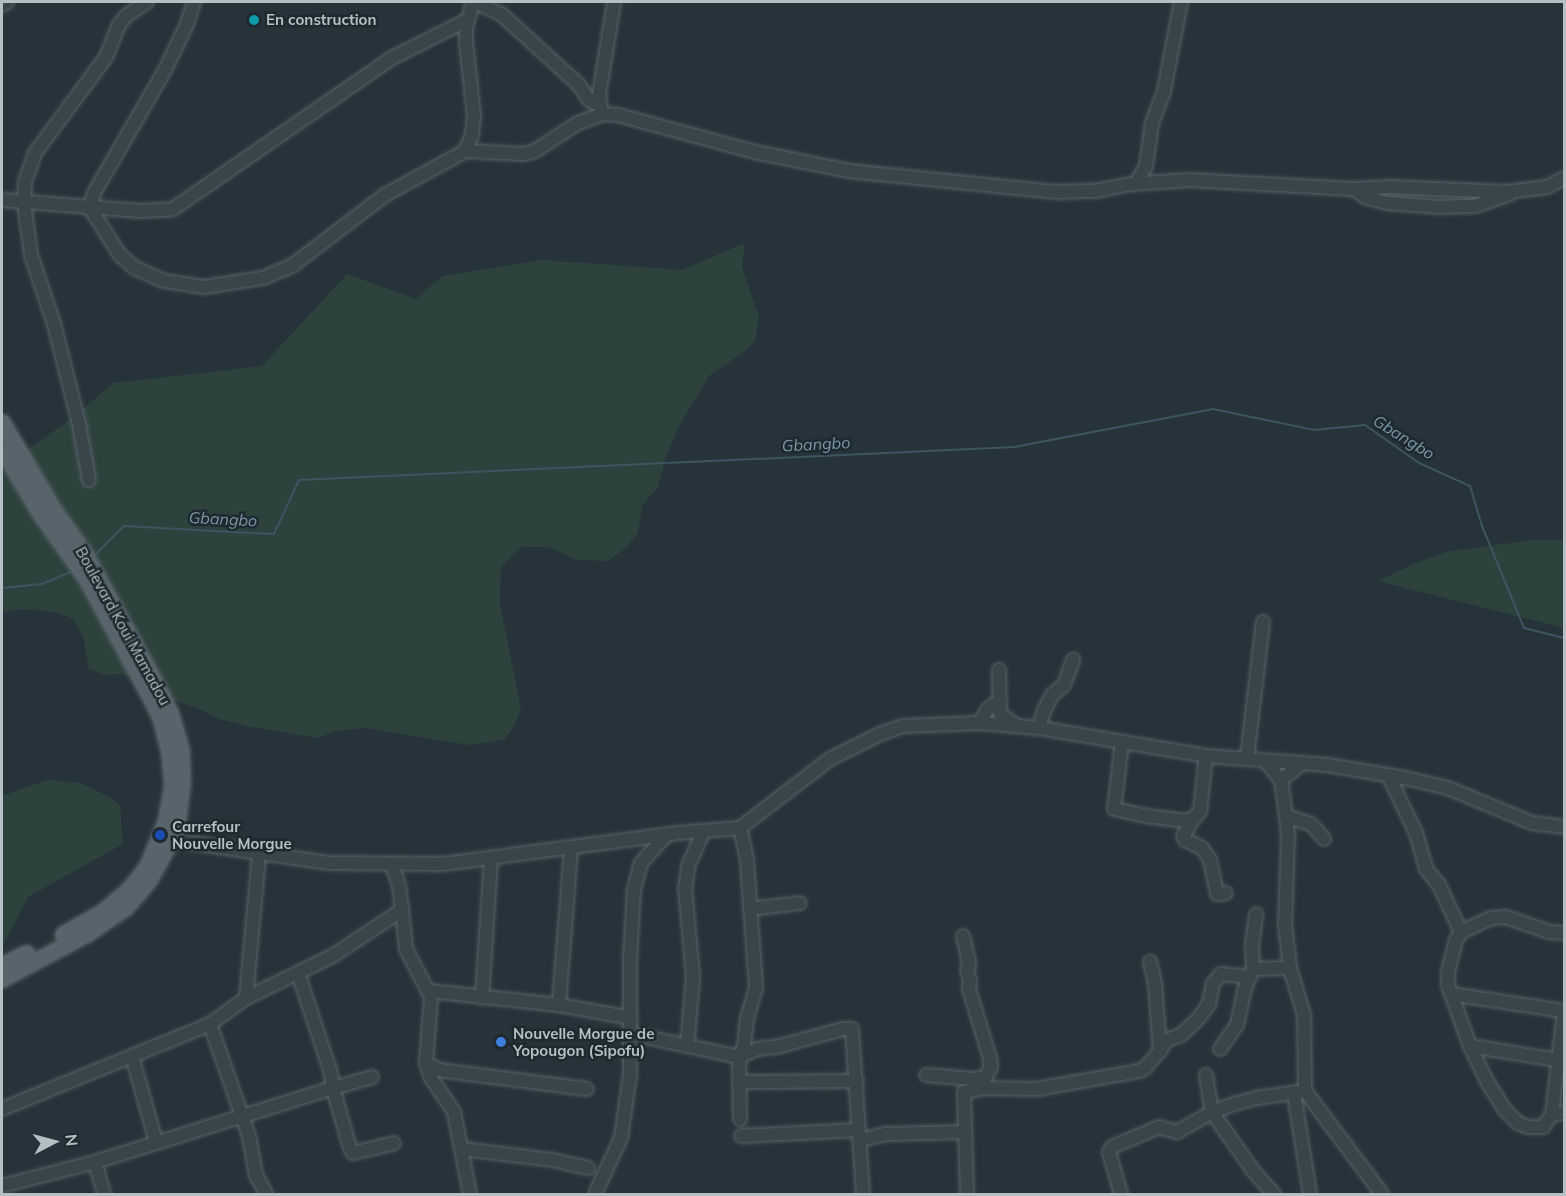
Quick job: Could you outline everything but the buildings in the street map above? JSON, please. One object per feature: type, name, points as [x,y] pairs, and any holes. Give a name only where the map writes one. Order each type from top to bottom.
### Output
[{"type":"main road","name":"Boulevard Koui Mamadou","points":[[2,422],[158,688],[181,751],[182,784],[178,817],[171,840],[149,880],[127,906],[88,933],[2,979]]},
{"type":"main road","name":"Boulevard Koui Mamadou","points":[[2,450],[41,515],[80,557]]},
{"type":"main road","name":"Boulevard Koui Mamadou","points":[[2,965],[83,924],[102,912],[130,888],[152,856],[166,820],[172,785],[169,751],[161,720],[92,577]]},
{"type":"street","points":[[2,5],[7,2]]},
{"type":"street","points":[[89,480],[79,424],[54,324],[31,255],[24,202],[26,175],[35,153],[96,71],[126,16],[147,2]]},
{"type":"street","points":[[194,2],[187,24],[165,70],[94,193],[90,208],[120,255],[135,268],[164,281],[204,287],[231,285],[263,278],[293,265],[384,195],[465,151],[524,154],[535,151],[601,110]]},
{"type":"street","points":[[465,151],[472,135],[474,115],[466,43],[467,20],[475,2],[501,14],[579,85],[589,100],[601,110],[755,152],[869,174],[1058,192],[1095,191],[1139,180],[1153,182],[1189,180],[1354,189],[1390,187],[1513,191],[1547,187],[1564,178]]},
{"type":"street","points":[[601,110],[614,2]]},
{"type":"street","points":[[1139,180],[1146,166],[1152,123],[1164,91],[1181,2]]},
{"type":"street","points":[[2,200],[140,211],[173,209],[392,58],[467,20]]},
{"type":"street","points":[[1354,189],[1365,197],[1388,203],[1439,207],[1474,206],[1513,191]]},
{"type":"street","points":[[1247,758],[1263,622]]},
{"type":"street","points":[[1039,728],[1044,710],[1053,694],[1064,685],[1073,660]]},
{"type":"street","points":[[999,670],[1000,714],[1017,726]]},
{"type":"street","points":[[979,723],[988,709],[999,701]]},
{"type":"street","points":[[171,840],[259,855],[329,863],[443,864],[740,828],[830,759],[880,734],[903,726],[979,723],[1039,728],[1206,756],[1303,763],[1388,775],[1448,788],[1532,823],[1564,826]]},
{"type":"street","points":[[1122,743],[1114,809],[1167,819],[1186,821],[1194,818]]},
{"type":"street","points":[[1206,756],[1200,811],[1183,836],[1202,848],[1210,860],[1217,894],[1226,893]]},
{"type":"street","points":[[1265,760],[1281,780],[1286,816],[1288,836],[1286,925],[1290,968],[1304,1015],[1300,1092],[1310,1194]]},
{"type":"street","points":[[1281,780],[1303,763]]},
{"type":"street","points":[[1388,775],[1416,833],[1426,869],[1439,885],[1461,932]]},
{"type":"street","points":[[1286,816],[1311,824],[1324,839]]},
{"type":"street","points":[[740,828],[747,860],[756,987],[747,1019],[744,1047],[739,1057],[740,1119]]},
{"type":"street","points":[[687,1046],[693,977],[685,888],[688,864],[704,831]]},
{"type":"street","points":[[595,1194],[621,1138],[630,1075],[632,1034],[630,960],[634,889],[641,863],[665,836]]},
{"type":"street","points":[[559,1005],[571,848]]},
{"type":"street","points":[[246,998],[259,855]]},
{"type":"street","points":[[482,998],[491,859]]},
{"type":"street","points":[[392,864],[399,886],[406,949],[429,991],[431,1007],[426,1063],[431,1078],[454,1112],[470,1194]]},
{"type":"street","points":[[750,909],[800,903]]},
{"type":"street","points":[[2,1109],[210,1024],[246,998],[334,955],[402,910]]},
{"type":"street","points":[[1220,1049],[1237,1025],[1251,973],[1256,914]]},
{"type":"street","points":[[1451,994],[1564,1013],[1558,1114],[1543,1127],[1528,1127],[1518,1123],[1504,1109],[1470,1046],[1451,994],[1448,985],[1448,972],[1456,940],[1461,932],[1498,916],[1549,932],[1564,933]]},
{"type":"street","points":[[963,936],[969,963],[967,970],[970,981],[969,989],[991,1066],[985,1083],[964,1092],[967,1194]]},
{"type":"street","points":[[1150,962],[1155,982],[1160,1051]]},
{"type":"street","points":[[926,1076],[973,1079],[985,1083],[1037,1089],[1139,1071],[1160,1051],[1167,1040],[1182,1035],[1198,1019],[1209,1004],[1213,983],[1221,974],[1290,968]]},
{"type":"street","points":[[298,973],[330,1070],[333,1088],[353,1153],[394,1143]]},
{"type":"street","points":[[429,991],[559,1005],[631,1018]]},
{"type":"street","points":[[210,1024],[249,1136],[256,1175],[266,1194]]},
{"type":"street","points":[[632,1034],[739,1057],[757,1049],[849,1029],[854,1031],[863,1194]]},
{"type":"street","points":[[1470,1046],[1561,1061]]},
{"type":"street","points":[[132,1056],[156,1142]]},
{"type":"street","points":[[426,1063],[439,1070],[587,1089]]},
{"type":"street","points":[[1206,1075],[1212,1112],[1242,1156],[1274,1194]]},
{"type":"street","points":[[2,1186],[95,1162],[372,1077]]},
{"type":"street","points":[[739,1082],[857,1081]]},
{"type":"street","points":[[1121,1194],[1109,1152],[1112,1147],[1159,1127],[1177,1132],[1212,1112],[1257,1098],[1300,1092]]},
{"type":"street","points":[[1300,1092],[1382,1194]]},
{"type":"street","points":[[741,1136],[964,1132]]},
{"type":"street","points":[[463,1149],[553,1160],[588,1168]]},
{"type":"street","points":[[95,1162],[104,1194]]},
{"type":"green space","points":[[745,243],[742,266],[759,317],[755,341],[745,351],[709,376],[679,426],[666,457],[658,487],[642,506],[638,533],[627,547],[608,561],[577,560],[548,547],[522,547],[501,567],[500,604],[521,709],[514,726],[504,740],[469,745],[365,728],[337,731],[317,738],[246,726],[216,718],[198,708],[168,698],[124,674],[105,675],[89,669],[83,636],[72,618],[55,612],[22,609],[2,612],[2,468],[71,419],[113,383],[262,366],[347,274],[416,299],[442,276],[543,260],[682,270]]},
{"type":"green space","points":[[1533,540],[1564,540],[1564,628],[1378,581],[1418,562],[1450,551]]},
{"type":"green space","points":[[47,780],[80,783],[110,797],[120,806],[123,844],[28,897],[2,948],[2,796]]},
{"type":"waterway","name":"Gbangbo","points":[[94,556],[124,526],[274,534],[299,480],[1014,447],[1213,409],[1314,430],[1365,425],[1419,463],[1470,486],[1482,526],[1524,628],[1564,638]]},
{"type":"waterway","name":"Gbangbo","points":[[2,588],[42,584],[72,571]]},
{"type":"place","name":"En construction","points":[[254,20]]},
{"type":"place","name":"Carrefour Nouvelle Morgue","points":[[160,835]]},
{"type":"place","name":"Nouvelle Morgue de Yopougon (Sipofu)","points":[[501,1042]]}]
